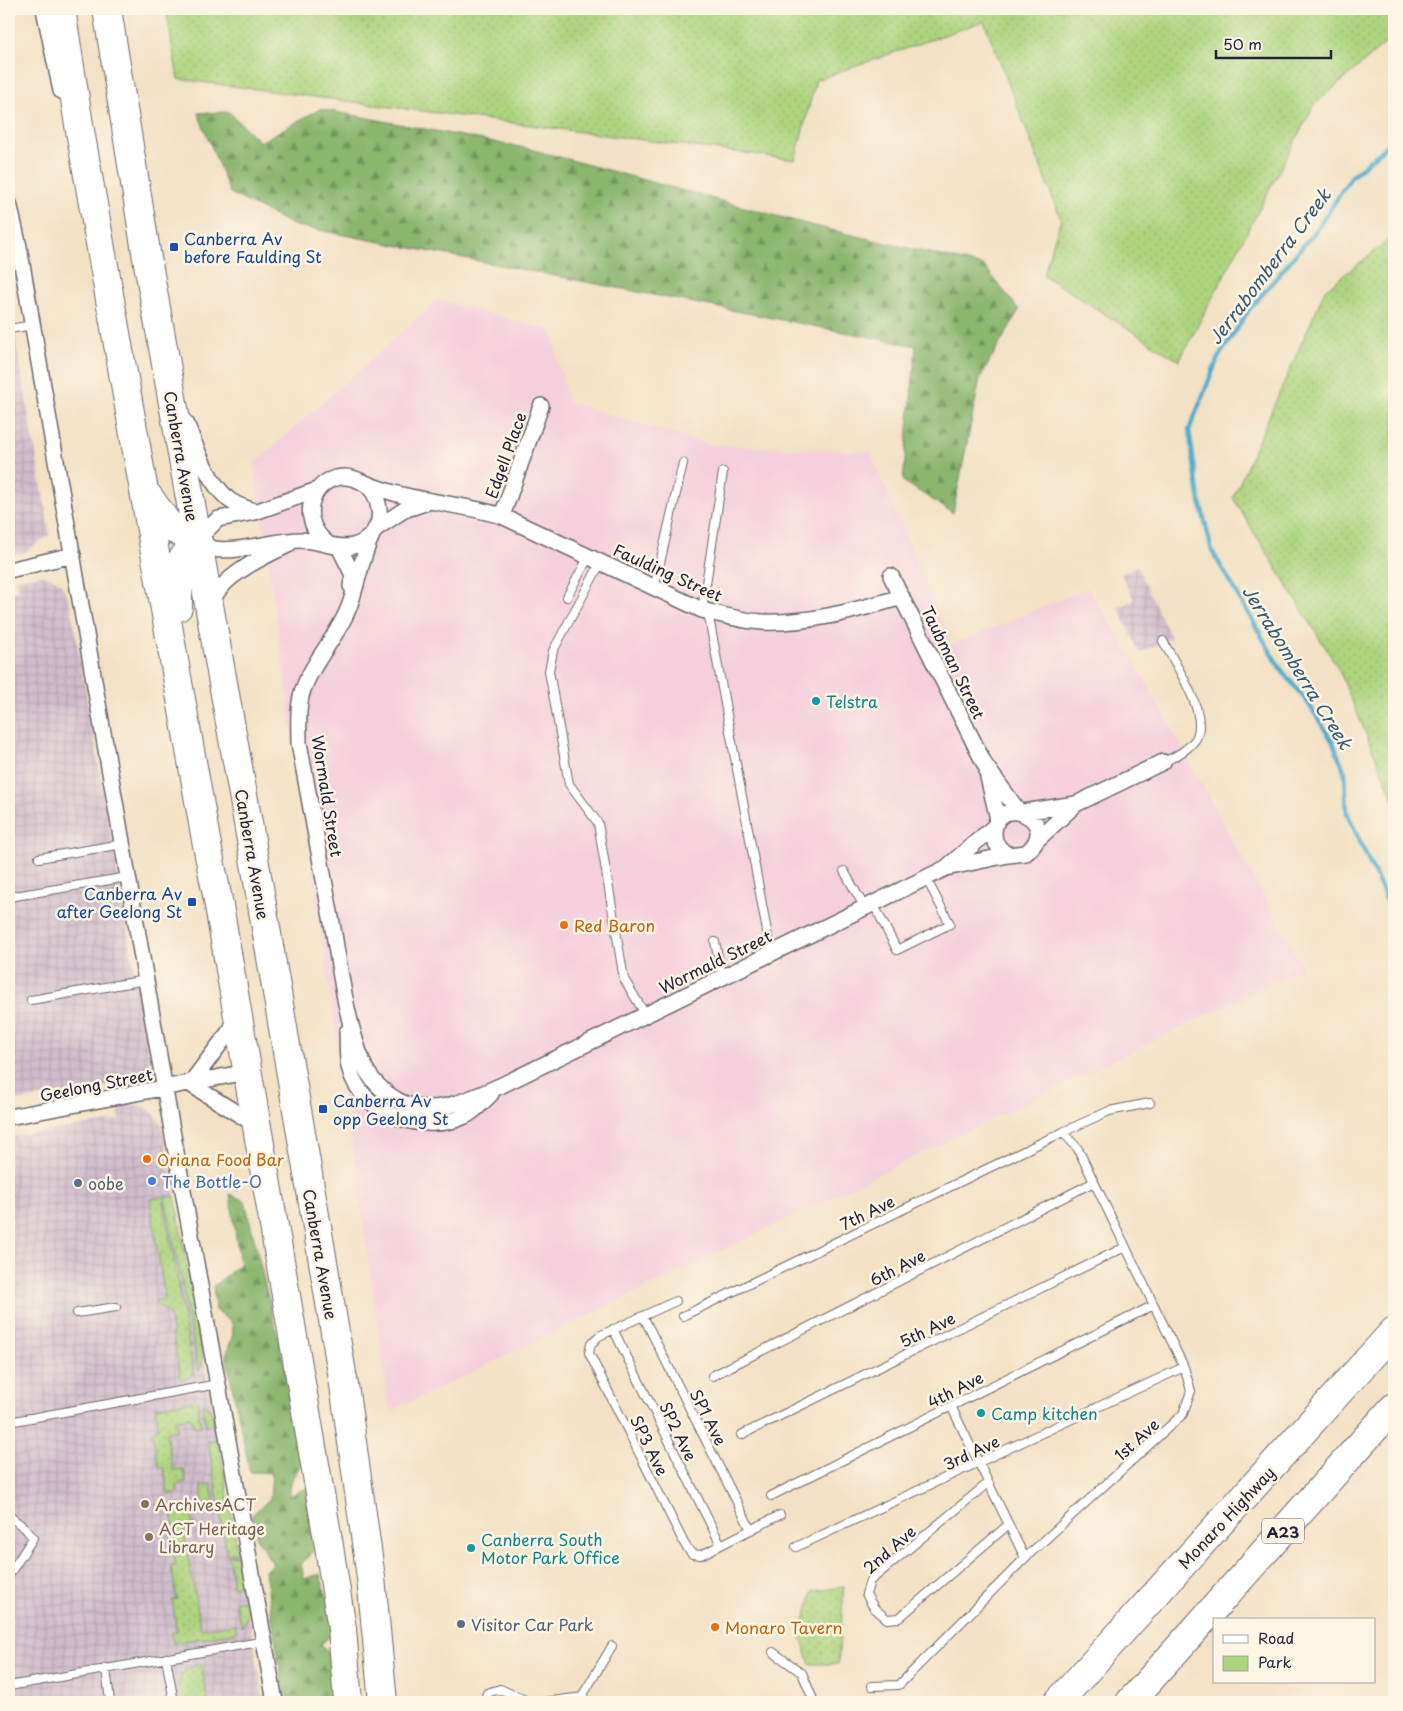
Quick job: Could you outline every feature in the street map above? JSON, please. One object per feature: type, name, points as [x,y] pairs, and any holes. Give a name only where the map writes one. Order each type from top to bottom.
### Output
[{"type":"highway","points":[[61,9],[79,125],[328,1540],[342,1630],[348,1702]]},
{"type":"highway","name":"Canberra Avenue","points":[[106,12],[344,1385],[371,1578],[383,1702]]},
{"type":"highway","points":[[143,489],[171,528],[197,540],[178,565],[176,583],[181,701]]},
{"type":"highway","points":[[247,1072],[267,1060],[275,1046],[279,1036],[280,1009]]},
{"type":"highway","points":[[247,1072],[269,1076],[284,1087],[296,1107]]},
{"type":"highway","name":"Monaro Highway","points":[[1058,1702],[1394,1331]]},
{"type":"highway","name":"A23","points":[[1130,1702],[1394,1407]]},
{"type":"highway","points":[[328,1540],[353,1574],[371,1578]]},
{"type":"highway","points":[[342,1630],[353,1590],[360,1582],[371,1578]]},
{"type":"street","points":[[44,9],[62,95],[79,125]]},
{"type":"street","points":[[9,203],[14,248],[33,325],[165,1089],[275,1702]]},
{"type":"street","points":[[169,382],[202,462],[214,482],[227,499],[255,512]]},
{"type":"street","name":"Edgell Place","points":[[502,516],[541,406]]},
{"type":"street","points":[[350,477],[363,482],[372,490],[378,501],[380,513],[374,532],[363,543],[351,547],[301,540],[224,549],[209,547],[197,540],[218,519],[255,512],[317,490],[327,482],[338,478],[350,477]]},
{"type":"street","name":"Faulding Street","points":[[363,482],[383,492],[428,502],[476,508],[502,516],[595,559],[654,589],[705,611],[733,618],[761,622],[792,622],[820,618],[902,597]]},
{"type":"street","points":[[317,490],[312,500],[310,512],[312,524],[318,535],[333,545]]},
{"type":"street","name":"Faulding Street","points":[[374,532],[404,510],[428,502]]},
{"type":"street","name":"Wormald Street","points":[[374,532],[364,551],[349,608],[336,636],[318,661],[303,688],[298,714],[300,743],[346,1001],[363,1064],[384,1092],[400,1102],[416,1107],[445,1107],[500,1086],[946,868],[1008,854],[1019,855],[1026,853],[1076,804]]},
{"type":"street","points":[[215,640],[212,604],[221,587],[231,577],[275,551],[301,540]]},
{"type":"street","name":"Wormald Street","points":[[333,545],[353,575],[349,608]]},
{"type":"street","points":[[9,570],[73,555]]},
{"type":"street","name":"Taubman Street","points":[[891,576],[985,764],[1021,812]]},
{"type":"street","name":"Wormald Street","points":[[946,868],[996,822],[1012,812],[1076,804],[1163,762]]},
{"type":"street","name":"Taubman Street","points":[[985,764],[996,822]]},
{"type":"street","points":[[1021,812],[1034,822],[1037,829],[1036,842]]},
{"type":"street","points":[[996,822],[994,838],[996,845],[1008,854]]},
{"type":"street","points":[[238,1020],[190,1084],[256,1125]]},
{"type":"street","name":"Geelong Street","points":[[9,1117],[247,1072]]},
{"type":"lane","points":[[9,329],[33,325]]},
{"type":"lane","points":[[654,589],[683,463]]},
{"type":"lane","points":[[723,472],[705,611],[771,953]]},
{"type":"lane","points":[[567,596],[595,559]]},
{"type":"lane","points":[[595,559],[553,651],[549,671],[569,784],[598,823],[624,978],[645,1014]]},
{"type":"lane","points":[[1163,641],[1194,701],[1199,717],[1199,732],[1194,740],[1179,754],[1163,762]]},
{"type":"lane","points":[[39,858],[123,844]]},
{"type":"lane","points":[[844,871],[869,905],[897,950],[950,924],[926,878]]},
{"type":"lane","points":[[9,897],[128,877]]},
{"type":"lane","points":[[715,942],[722,977]]},
{"type":"lane","points":[[31,1000],[146,980]]},
{"type":"lane","name":"7th Ave","points":[[683,1316],[1109,1111],[1150,1103]]},
{"type":"lane","name":"1st Ave","points":[[872,1686],[898,1685],[1025,1558],[1183,1414],[1191,1391],[1184,1367],[1152,1306],[1078,1149],[1063,1132]]},
{"type":"lane","name":"6th Ave","points":[[712,1376],[1094,1182]]},
{"type":"lane","name":"5th Ave","points":[[741,1435],[1125,1247]]},
{"type":"lane","name":"SP3 Ave","points":[[676,1301],[599,1336],[591,1344],[589,1353],[593,1362],[684,1545],[692,1554],[702,1555],[780,1516]]},
{"type":"lane","name":"4th Ave","points":[[771,1496],[1152,1306]]},
{"type":"lane","points":[[77,1313],[116,1307]]},
{"type":"lane","name":"SP1 Ave","points":[[643,1316],[751,1530]]},
{"type":"lane","name":"SP2 Ave","points":[[613,1329],[721,1545]]},
{"type":"lane","name":"3rd Ave","points":[[796,1548],[1184,1367]]},
{"type":"lane","points":[[9,1422],[218,1384]]},
{"type":"lane","points":[[951,1406],[1025,1558]]},
{"type":"lane","name":"2nd Ave","points":[[988,1483],[870,1581],[866,1594],[874,1608],[887,1619],[899,1618],[1008,1525]]},
{"type":"lane","points":[[9,1516],[25,1528],[33,1538],[9,1575]]},
{"type":"lane","points":[[9,1686],[265,1641]]},
{"type":"lane","points":[[544,1702],[582,1700],[612,1646]]},
{"type":"lane","points":[[773,1652],[802,1673],[814,1702]]},
{"type":"lane","points":[[166,1658],[174,1702]]},
{"type":"lane","points":[[106,1668],[110,1702]]},
{"type":"lane","points":[[484,1702],[487,1693],[500,1689],[530,1702]]},
{"type":"shaded area","points":[[438,300],[551,331],[568,402],[711,445],[870,452],[952,645],[1088,588],[1132,657],[1303,968],[390,1412],[254,464]]},
{"type":"shaded area","points":[[9,303],[50,534],[24,553],[9,554]]},
{"type":"shaded area","points":[[1137,566],[1171,638],[1140,653],[1118,607],[1134,600],[1121,574]]},
{"type":"shaded area","points":[[42,575],[53,578],[61,584],[70,601],[150,1060],[143,1075],[131,1082],[9,1102],[9,593],[19,591],[16,579]]},
{"type":"shaded area","points":[[117,1105],[140,1106],[151,1111],[161,1123],[164,1133],[264,1702],[9,1702],[9,1137],[120,1120]]},
{"type":"green space","points":[[166,9],[1394,9],[1394,36],[1314,105],[1179,361],[1043,275],[1061,219],[984,21],[816,80],[795,160],[178,79]]},
{"type":"green space","points":[[320,109],[530,149],[810,225],[984,266],[1019,310],[980,378],[953,513],[903,481],[916,346],[293,225],[230,193],[198,113],[229,112],[260,142]]},
{"type":"green space","points":[[1394,236],[1394,800],[1338,668],[1233,498],[1325,290]]},
{"type":"green space","points":[[230,1194],[245,1201],[306,1456],[292,1479],[289,1496],[307,1488],[313,1551],[301,1564],[304,1579],[320,1574],[336,1631],[321,1644],[336,1660],[337,1702],[285,1702],[265,1571],[273,1564],[257,1539],[252,1515],[270,1499],[272,1473],[250,1472],[226,1356],[233,1334],[232,1323],[215,1309],[213,1286],[240,1265]]},
{"type":"green space","points":[[175,1196],[203,1359],[199,1372],[165,1197]]},
{"type":"green space","points":[[163,1197],[194,1375],[181,1380],[169,1313],[156,1304],[155,1301],[165,1299],[150,1199]]},
{"type":"green space","points":[[197,1400],[201,1426],[194,1427],[190,1417],[175,1420],[177,1430],[166,1433],[173,1470],[183,1469],[186,1482],[176,1484],[178,1493],[168,1494],[164,1468],[159,1468],[152,1432],[159,1427],[155,1407]]},
{"type":"green space","points":[[204,1403],[212,1412],[215,1424],[206,1425],[202,1406]]},
{"type":"green space","points":[[218,1439],[238,1552],[227,1554],[208,1441]]},
{"type":"green space","points":[[211,1484],[214,1502],[204,1504],[201,1486]]},
{"type":"green space","points":[[180,1504],[181,1512],[191,1511],[193,1525],[183,1527],[201,1629],[235,1624],[237,1631],[233,1633],[173,1643],[171,1633],[177,1632],[172,1600],[177,1599],[171,1567],[176,1565],[170,1533],[175,1532],[170,1505]]},
{"type":"green space","points":[[228,1556],[238,1556],[244,1585],[233,1587]]},
{"type":"green space","points":[[844,1587],[838,1664],[810,1664],[800,1634],[813,1591]]},
{"type":"green space","points":[[246,1600],[248,1615],[242,1627],[235,1602]]},
{"type":"green space","points":[[201,1664],[208,1702],[180,1702],[178,1689],[181,1677],[188,1669]]},
{"type":"waterway","name":"Jerrabomberra Creek","points":[[1394,139],[1351,177],[1318,228],[1249,310],[1218,358],[1189,430],[1199,497],[1212,551],[1280,668],[1308,703],[1333,742],[1345,773],[1347,813],[1394,916]]},
{"type":"place","name":"Canberra Av before Faulding St","points":[[174,247]]},
{"type":"place","name":"Telstra","points":[[816,701]]},
{"type":"place","name":"Canberra Av after Geelong St","points":[[192,902]]},
{"type":"place","name":"Red Baron","points":[[564,925]]},
{"type":"place","name":"Canberra Av opp Geelong St","points":[[323,1109]]},
{"type":"place","name":"Oriana Food Bar","points":[[147,1159]]},
{"type":"place","name":"The Bottle-O","points":[[152,1181]]},
{"type":"place","name":"oobe","points":[[78,1183]]},
{"type":"place","name":"Camp kitchen","points":[[981,1413]]},
{"type":"place","name":"ArchivesACT","points":[[145,1504]]},
{"type":"place","name":"ACT Heritage Library","points":[[149,1537]]},
{"type":"place","name":"Canberra South Motor Park Office","points":[[471,1548]]},
{"type":"place","name":"Visitor Car Park","points":[[461,1624]]},
{"type":"place","name":"Monaro Tavern","points":[[715,1627]]}]
